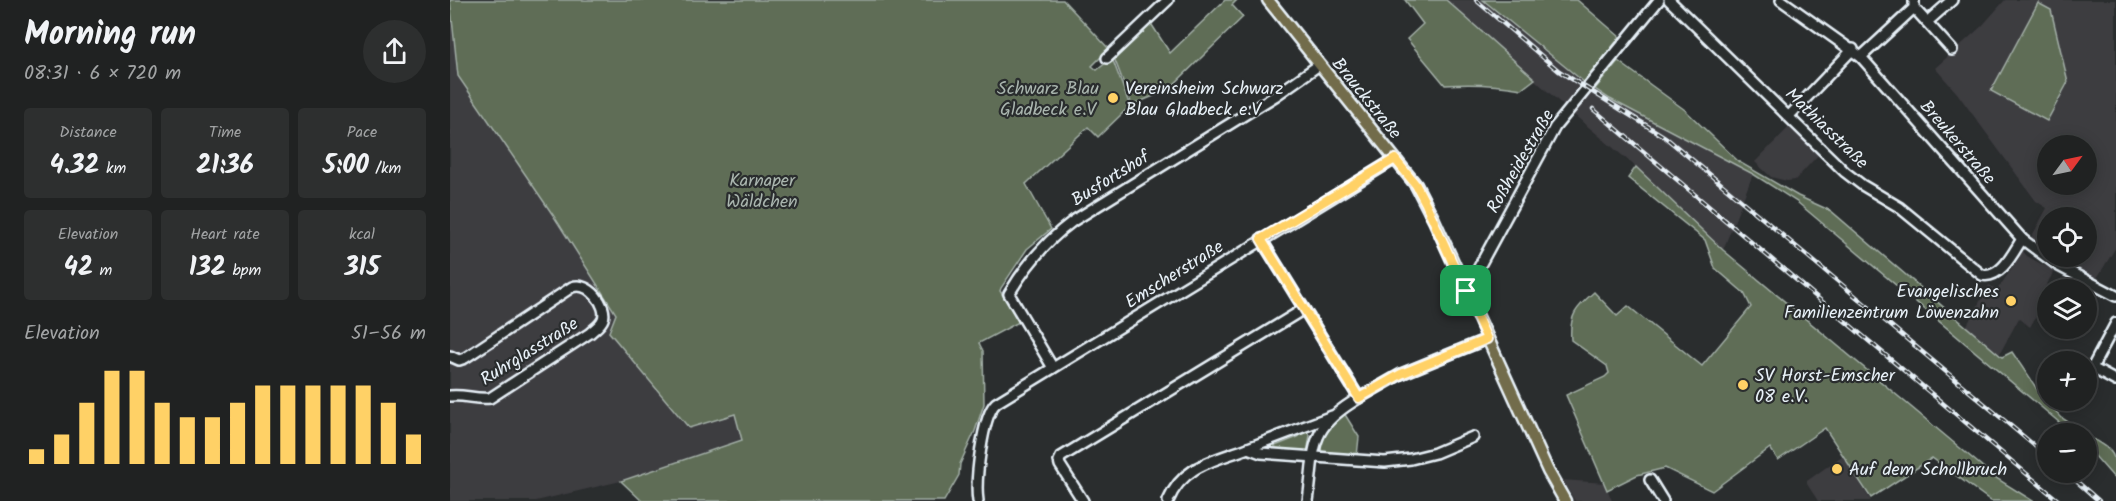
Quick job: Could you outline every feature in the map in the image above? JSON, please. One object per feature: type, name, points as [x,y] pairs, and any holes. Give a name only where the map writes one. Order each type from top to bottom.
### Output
[{"type":"main road","name":"Brauckstraße","points":[[1268,0],[1416,185],[1554,482],[1565,501]]},
{"type":"street","points":[[1107,58],[1168,0]]},
{"type":"street","name":"Roßheidestraße","points":[[1466,291],[1555,127],[1659,0]]},
{"type":"street","name":"Mathiasstraße","points":[[1669,0],[1854,179],[1899,207],[1982,275],[1993,276],[1999,272],[2022,239]]},
{"type":"street","name":"Breukerstraße","points":[[1781,0],[1853,49],[2022,239],[2057,265],[2116,296]]},
{"type":"street","points":[[1927,22],[1952,0]]},
{"type":"street","points":[[1861,57],[1914,4],[1952,50]]},
{"type":"street","points":[[1789,116],[1853,49]]},
{"type":"street","name":"Busfortshof","points":[[1053,368],[1009,294],[1020,273],[1038,252],[1054,234],[1073,221],[1275,96],[1319,65]]},
{"type":"street","name":"Emscherstraße","points":[[978,501],[977,489],[984,429],[990,408],[1261,239],[1395,159]]},
{"type":"street","points":[[1261,239],[1359,398]]},
{"type":"street","name":"Ruhrglasstraße","points":[[450,356],[459,360],[465,358],[578,285],[589,288],[603,311],[602,323],[590,333],[490,398],[473,399],[457,395],[450,396]]},
{"type":"street","points":[[1083,501],[1060,465],[1061,457],[1304,309]]},
{"type":"street","points":[[2097,356],[2116,322]]},
{"type":"street","points":[[1168,501],[1172,489],[1194,468],[1332,416],[1401,374],[1487,339]]},
{"type":"street","points":[[2097,372],[2116,381]]},
{"type":"street","points":[[1308,501],[1315,445],[1320,429],[1332,416]]},
{"type":"street","points":[[1248,448],[1261,453],[1385,462],[1435,453],[1473,437]]},
{"type":"street","points":[[1650,480],[1662,501]]},
{"type":"shaded area","points":[[1446,0],[1483,0],[1584,82],[1610,99],[1753,174],[1723,250],[1636,167],[1566,108]]},
{"type":"shaded area","points":[[2005,0],[2116,0],[2116,247],[2097,278],[2077,267],[2097,267],[2097,207],[2045,207],[2036,201],[1957,93],[1935,68],[1982,26]]},
{"type":"shaded area","points":[[450,12],[458,76],[555,218],[616,314],[609,332],[735,414],[742,439],[621,481],[536,501],[450,501],[450,404],[457,401],[450,388]]},
{"type":"shaded area","points":[[1792,124],[1821,152],[1795,180],[1787,181],[1771,177],[1755,162]]},
{"type":"shaded area","points":[[2037,227],[2037,242],[2031,238]]},
{"type":"shaded area","name":"Evangelisches Familienzentrum Löwenzahn","points":[[2021,249],[2027,256],[2037,262],[2037,267],[2047,267],[2054,271],[2050,279],[2037,279],[2037,314],[2030,327],[2019,318],[1999,355],[1966,327],[1989,285],[1997,290],[2020,257],[2015,254]]},
{"type":"shaded area","name":"Auf dem Schollbruch","points":[[1842,456],[1871,501],[1818,501],[1807,484],[1807,481]]},
{"type":"shaded area","points":[[1562,480],[1605,483],[1612,501],[1575,501]]},
{"type":"green space","name":"Karnaper Wäldchen","points":[[450,0],[1063,0],[1109,49],[1092,66],[1097,70],[1112,58],[1130,106],[1098,137],[1088,127],[1026,184],[1051,229],[1027,249],[1001,288],[1000,291],[1019,322],[979,343],[983,351],[984,404],[960,464],[959,475],[944,501],[642,501],[621,481],[742,440],[735,414],[689,428],[609,332],[616,314],[555,218],[458,76]]},
{"type":"green space","points":[[1225,0],[1237,0],[1232,5],[1243,17],[1168,90],[1132,105],[1113,55],[1150,22],[1170,53]]},
{"type":"green space","points":[[1405,0],[1446,0],[1535,79],[1522,89],[1483,84],[1445,85],[1407,39],[1423,24]]},
{"type":"green space","points":[[1483,0],[1577,0],[1620,37],[1584,82]]},
{"type":"green space","points":[[2038,3],[2051,10],[2068,82],[2047,121],[1991,91]]},
{"type":"green space","points":[[1618,61],[1685,110],[1739,162],[1798,196],[1831,211],[2002,357],[2012,352],[2037,389],[2037,404],[1797,202],[1753,174],[1595,89]]},
{"type":"green space","points":[[1636,167],[1723,250],[1996,478],[2033,501],[1991,501],[1932,458],[1871,498],[1825,428],[1778,460],[1770,448],[1712,491],[1665,468],[1637,475],[1607,490],[1566,395],[1609,373],[1607,366],[1571,340],[1571,324],[1578,308],[1594,292],[1617,316],[1628,306],[1702,366],[1751,307],[1744,293],[1715,268],[1705,240],[1628,178]]},
{"type":"green space","points":[[2046,411],[2055,411],[2070,423],[2060,423]]},
{"type":"green space","points":[[1344,413],[1359,437],[1357,456],[1321,451],[1322,440],[1328,429]]},
{"type":"green space","points":[[1304,430],[1310,435],[1307,453],[1263,449],[1262,447],[1273,442],[1275,446],[1298,437],[1298,432]]},
{"type":"green space","points":[[2097,442],[2107,448],[2113,456],[2116,480],[2097,458]]},
{"type":"railway","points":[[1476,0],[1559,71],[1665,137],[2037,448]]},
{"type":"railway","points":[[1593,109],[2059,501]]},
{"type":"railway","points":[[2079,483],[2099,501]]},
{"type":"place","name":"Vereinsheim Schwarz Blau Gladbeck e.V","points":[[1113,98]]},
{"type":"place","name":"Evangelisches Familienzentrum Löwenzahn","points":[[2011,301]]},
{"type":"place","name":"SV Horst-Emscher 08 e.V.","points":[[1743,385]]},
{"type":"place","name":"Auf dem Schollbruch","points":[[1837,469]]},
{"type":"route","points":[[1395,159],[1416,185],[1466,291],[1487,339],[1401,374],[1359,398],[1261,239],[1395,159]]},
{"type":"park label","name":"Schwarz Blau Gladbeck e.V","points":[[1048,98]]}]
